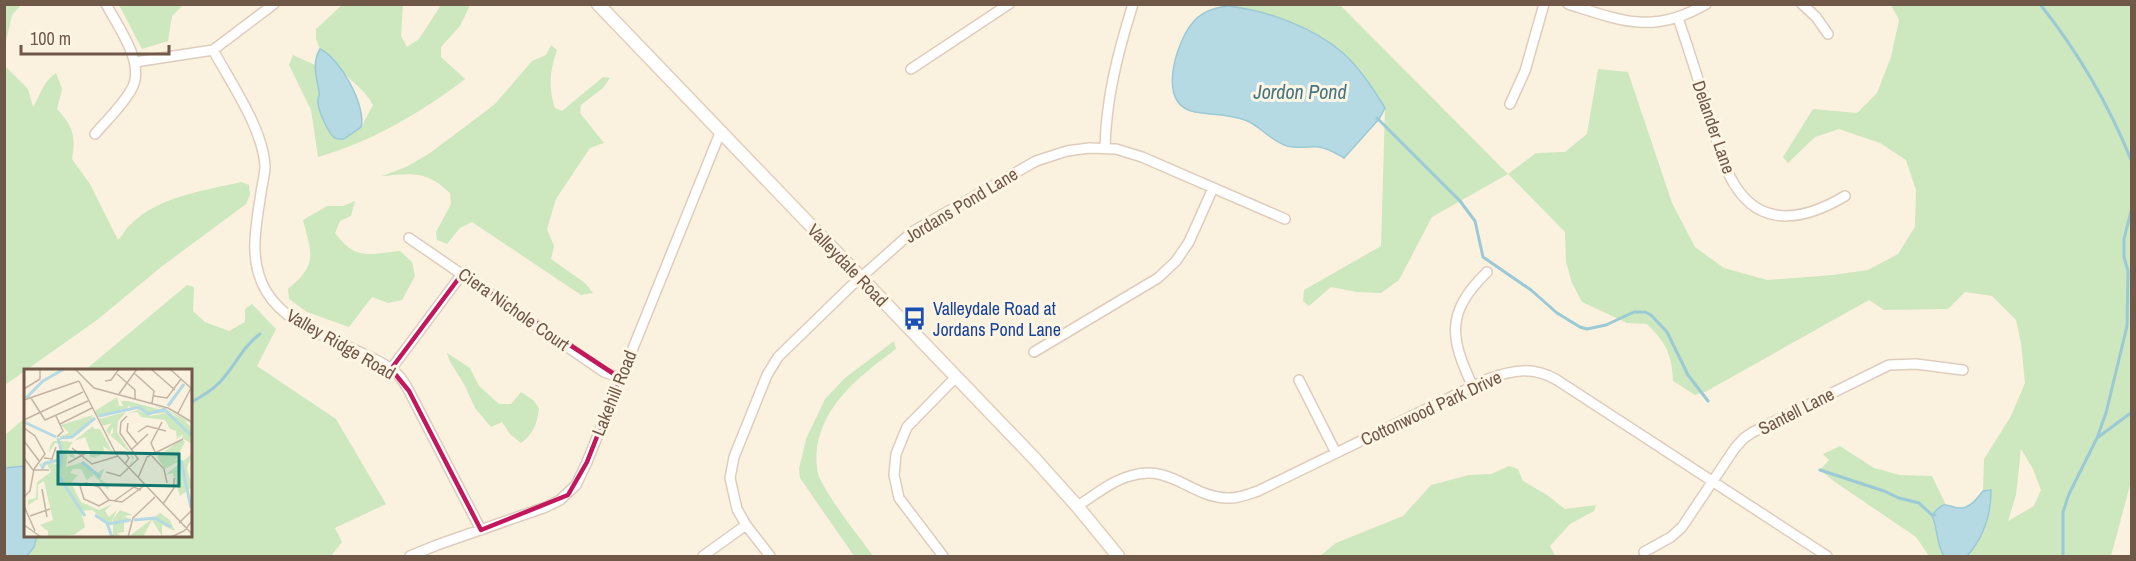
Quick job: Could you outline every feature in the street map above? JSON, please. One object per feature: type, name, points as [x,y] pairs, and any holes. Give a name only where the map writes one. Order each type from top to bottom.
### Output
[{"type":"street","points":[[95,134],[131,91],[137,75],[135,62],[106,4]]},
{"type":"street","points":[[135,62],[213,50],[274,4]]},
{"type":"street","name":"Valleydale Road","points":[[598,4],[1034,458],[1118,556]]},
{"type":"street","points":[[911,69],[1009,4]]},
{"type":"street","points":[[1105,148],[1105,124],[1112,80],[1133,4]]},
{"type":"street","points":[[1510,104],[1525,71],[1545,4]]},
{"type":"street","points":[[1568,4],[1630,22],[1656,23],[1678,18],[1706,4]]},
{"type":"street","points":[[1802,4],[1816,16],[1828,34]]},
{"type":"street","name":"Delander Lane","points":[[1678,18],[1721,153],[1734,185],[1742,195],[1763,211],[1793,217],[1826,207],[1845,196]]},
{"type":"street","name":"Valley Ridge Road","points":[[213,50],[258,134],[263,149],[265,168],[254,240],[254,256],[266,291],[292,319],[399,375],[482,530]]},
{"type":"street","name":"Lakehill Road","points":[[412,556],[546,507],[568,495],[576,485],[720,133]]},
{"type":"street","name":"Jordans Pond Lane","points":[[770,556],[746,525],[737,508],[730,478],[734,457],[767,375],[778,357],[860,277],[912,231],[1043,158],[1067,151],[1105,148],[1142,157],[1285,219]]},
{"type":"street","points":[[1034,351],[1158,278],[1176,261],[1189,242],[1213,188]]},
{"type":"street","name":"Ciera Nichole Court","points":[[409,238],[604,372],[620,378]]},
{"type":"street","points":[[1473,387],[1459,358],[1455,344],[1455,328],[1461,306],[1470,290],[1487,272]]},
{"type":"street","points":[[391,369],[462,274]]},
{"type":"street","name":"Santell Lane","points":[[1644,552],[1676,534],[1689,519],[1744,438],[1877,370],[1902,363],[1963,370]]},
{"type":"street","name":"Cottonwood Park Drive","points":[[1077,506],[1128,476],[1140,473],[1162,474],[1175,478],[1200,492],[1216,497],[1239,498],[1258,491],[1473,387],[1514,371],[1532,371],[1543,373],[1557,380],[1827,556]]},
{"type":"street","points":[[943,556],[899,498],[894,475],[896,453],[907,427],[956,377]]},
{"type":"street","points":[[1299,380],[1336,453]]},
{"type":"street","points":[[703,556],[746,525]]},
{"type":"highlighted area","points":[[462,274],[620,378],[587,462],[568,495],[481,530],[409,391],[391,369]]},
{"type":"green space","points":[[5,4],[21,5],[12,15],[5,46]]},
{"type":"green space","points":[[1229,4],[1340,5],[1508,174],[1432,217],[1399,280],[1381,293],[1357,292],[1331,287],[1309,306],[1303,301],[1304,290],[1381,246],[1385,108],[1358,69],[1243,8],[1229,6]]},
{"type":"green space","points":[[119,5],[183,5],[172,16],[168,41],[142,49]]},
{"type":"green space","points":[[342,5],[403,5],[401,36],[407,47],[419,39],[441,5],[470,5],[460,26],[441,47],[441,57],[465,79],[395,125],[338,151],[318,157],[311,110],[289,65],[293,55],[315,65],[321,112],[325,124],[336,138],[361,127],[373,105],[329,55],[320,49],[316,39],[316,29]]},
{"type":"green space","points":[[1891,5],[2131,5],[2132,478],[2111,556],[1967,556],[1982,534],[1990,508],[1991,490],[1983,491],[1984,459],[2011,416],[2025,383],[2016,320],[1992,296],[1965,292],[1948,309],[1884,310],[1869,300],[1705,392],[1695,395],[1673,381],[1667,350],[1647,324],[1627,323],[1582,302],[1572,283],[1566,262],[1565,232],[1508,174],[1536,153],[1565,152],[1587,134],[1598,69],[1628,72],[1672,203],[1695,247],[1724,268],[1767,280],[1868,270],[1898,254],[1915,227],[1916,190],[1906,160],[1880,143],[1839,129],[1815,137],[1788,163],[1783,157],[1813,109],[1857,113],[1877,93],[1891,57],[1899,20]],"holes":[[[2021,449],[2033,469],[2041,490],[2034,506],[2008,521],[2016,495]]]},
{"type":"green space","points":[[551,45],[557,50],[551,79],[551,93],[555,108],[562,111],[603,77],[610,78],[603,88],[581,105],[580,113],[604,143],[590,148],[556,199],[547,229],[554,246],[551,259],[585,283],[593,293],[581,295],[472,222],[460,228],[447,244],[437,240],[436,232],[451,204],[450,193],[434,181],[419,175],[382,176],[406,167],[430,153],[495,104],[532,61],[546,55]]},
{"type":"green space","points":[[4,51],[6,67],[28,89],[33,107],[45,84],[56,73],[62,89],[57,109],[67,121],[72,132],[74,144],[72,159],[90,184],[118,240],[141,216],[167,201],[241,182],[249,185],[250,195],[246,204],[161,267],[97,320],[28,369],[24,369],[24,372],[5,385]]},
{"type":"green space","points":[[355,201],[351,216],[340,221],[335,233],[350,248],[363,254],[400,251],[412,262],[415,276],[402,300],[388,303],[372,297],[349,327],[307,312],[289,299],[288,289],[304,273],[310,258],[309,242],[303,220],[327,206],[343,206]]},
{"type":"green space","points":[[187,285],[194,287],[193,311],[205,322],[229,331],[245,322],[245,309],[252,304],[276,329],[257,366],[336,419],[386,504],[335,528],[342,542],[331,556],[27,556],[34,547],[37,537],[192,537],[192,369],[86,369]]},
{"type":"green space","points":[[894,341],[896,349],[870,369],[836,403],[821,431],[817,447],[820,479],[838,509],[873,556],[854,556],[800,478],[799,469],[806,439],[825,399],[845,378]]},
{"type":"green space","points":[[447,353],[470,368],[479,386],[499,404],[511,404],[521,392],[533,400],[539,408],[536,423],[529,436],[521,443],[510,434],[502,422],[491,427],[475,408]]},
{"type":"green space","points":[[24,419],[24,466],[5,468],[5,435]]},
{"type":"green space","points":[[1840,446],[1874,468],[1900,475],[1932,476],[1946,505],[1941,506],[1932,515],[1944,556],[1929,556],[1916,537],[1820,470],[1829,460],[1823,454]]},
{"type":"green space","points":[[1509,466],[1518,469],[1523,481],[1565,509],[1596,505],[1594,511],[1570,524],[1550,546],[1555,556],[1320,556],[1336,543],[1403,516],[1431,485],[1469,475],[1491,474]]},
{"type":"water","name":"Jordon Pond","points":[[1229,6],[1274,16],[1318,35],[1343,53],[1366,79],[1385,108],[1379,119],[1344,158],[1322,148],[1287,146],[1245,120],[1195,112],[1184,108],[1177,100],[1172,78],[1177,54],[1185,34],[1198,17],[1215,9]]},
{"type":"water","points":[[320,49],[343,72],[360,107],[361,127],[344,139],[332,136],[319,109],[315,64]]},
{"type":"water","points":[[24,466],[24,537],[37,537],[34,547],[27,556],[5,556],[5,468]]},
{"type":"water","points":[[1991,490],[1990,508],[1978,542],[1967,556],[1944,556],[1932,515],[1944,505],[1966,507],[1983,491]]},
{"type":"waterway","points":[[2040,4],[2092,80],[2132,162]]},
{"type":"waterway","points":[[1377,118],[1460,201],[1475,221],[1483,257],[1531,290],[1557,313],[1580,327],[1587,329],[1606,325],[1634,312],[1645,312],[1651,315],[1667,332],[1688,375],[1708,401]]},
{"type":"waterway","points":[[2063,556],[2063,512],[2106,413],[2127,326],[2128,271],[2124,257],[2124,239],[2132,207]]},
{"type":"waterway","points":[[192,402],[219,383],[248,345],[260,334]]},
{"type":"waterway","points":[[2097,438],[2132,412]]},
{"type":"waterway","points":[[1820,470],[1919,503],[1935,515]]},
{"type":"place","name":"Valleydale Road at Jordans Pond Lane","points":[[915,318]]}]
